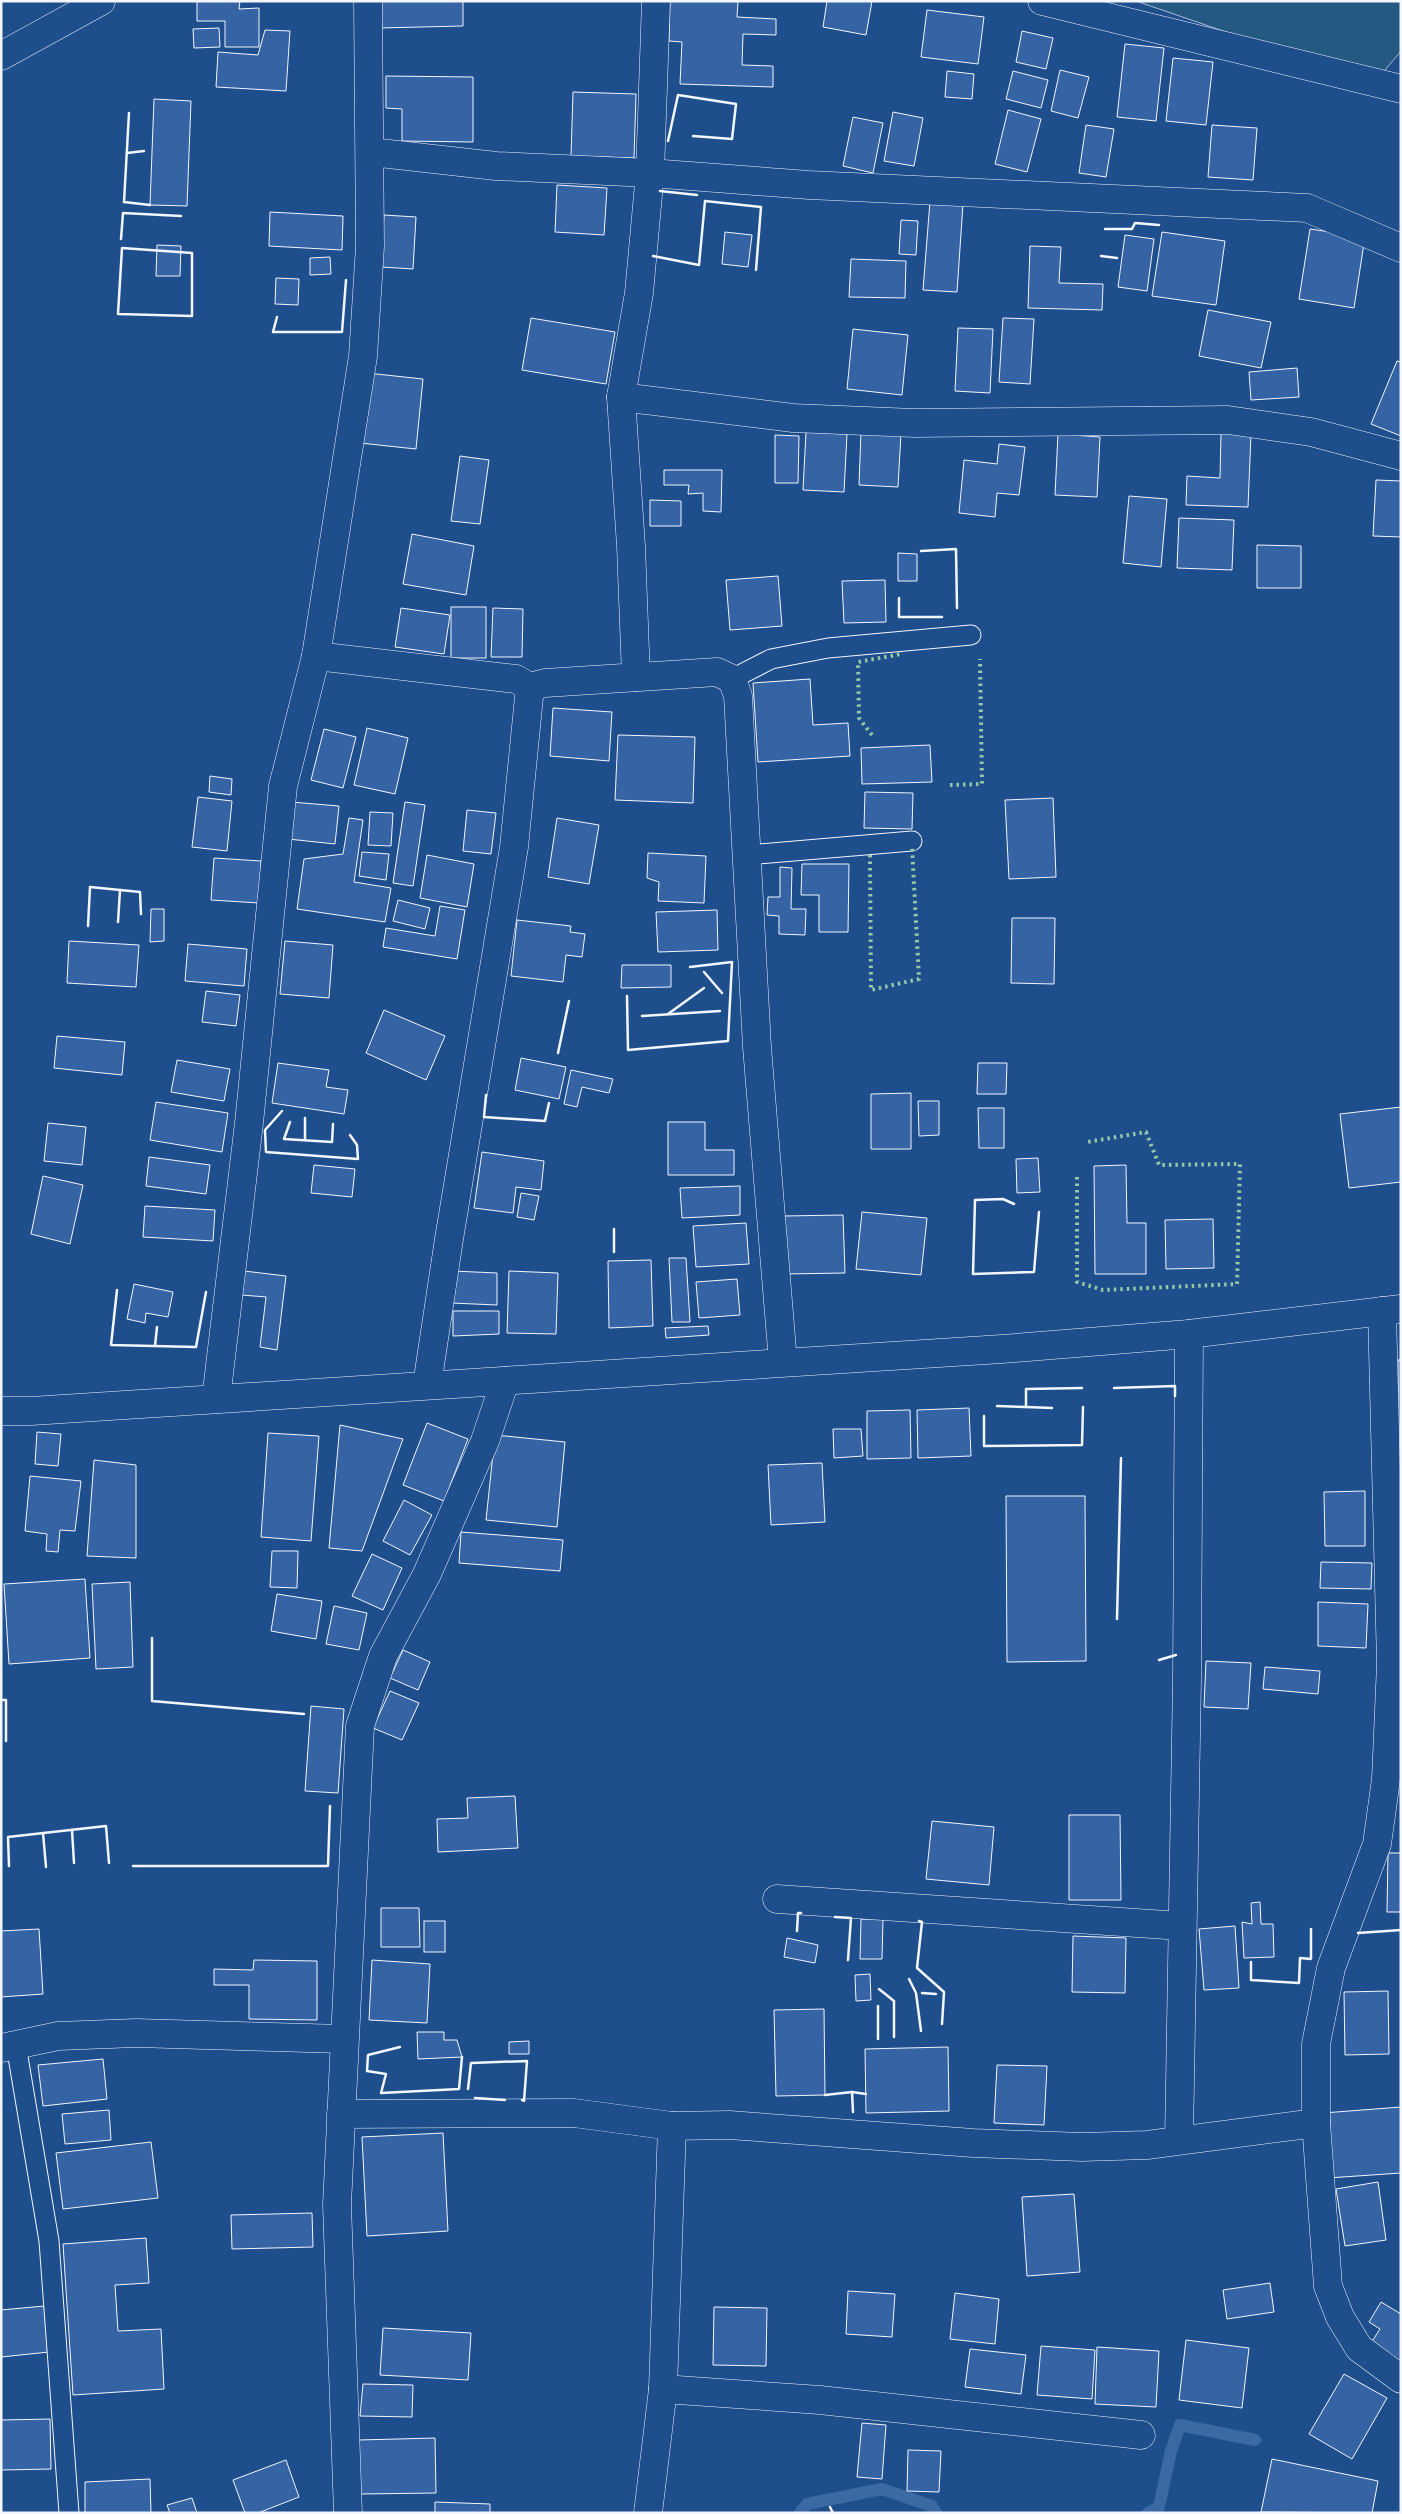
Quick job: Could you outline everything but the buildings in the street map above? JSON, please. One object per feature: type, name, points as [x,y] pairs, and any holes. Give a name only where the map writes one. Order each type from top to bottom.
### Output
[{"type":"street","points":[[1,56],[101,1]]},
{"type":"street","points":[[216,1399],[249,1123],[283,786],[316,656],[363,356],[370,246],[371,152],[368,1]]},
{"type":"street","points":[[636,677],[631,546],[621,397],[639,293],[650,173],[656,1]]},
{"type":"street","points":[[1042,1],[1401,89]]},
{"type":"street","points":[[371,152],[496,166],[650,173],[809,185],[1307,208],[1401,248]]},
{"type":"street","points":[[621,397],[793,418],[914,423],[1228,420],[1311,432],[1401,456]]},
{"type":"street","points":[[316,656],[516,679],[530,687],[545,683],[717,672],[732,679],[738,696],[757,1047],[783,1362]]},
{"type":"street","points":[[427,1385],[449,1239],[514,847],[530,687]]},
{"type":"street","points":[[1,1411],[1002,1349],[1189,1334],[1391,1310],[1391,1664],[1386,1779],[1377,1844],[1331,1968],[1316,2044],[1316,2123],[1328,2286],[1340,2317],[1359,2348],[1401,2379]]},
{"type":"street","points":[[1179,2140],[1187,1679],[1189,1334]]},
{"type":"street","points":[[348,2513],[337,2206],[360,1726],[383,1656],[430,1566],[485,1441],[505,1381]]},
{"type":"street","points":[[777,1899],[1182,1926]]},
{"type":"street","points":[[9,2046],[58,2036],[136,2033],[344,2039]]},
{"type":"street","points":[[341,2114],[574,2113],[672,2126],[729,2125],[973,2143],[1082,2148],[1147,2144],[1316,2123]]},
{"type":"street","points":[[648,2513],[663,2389],[672,2126]]},
{"type":"street","points":[[663,2389],[820,2400],[1141,2435]]},
{"type":"lane","points":[[732,679],[771,658],[828,648],[971,635]]},
{"type":"lane","points":[[747,856],[912,842]]},
{"type":"lane","points":[[9,2046],[50,2241],[69,2513]]},
{"type":"shaded area","points":[[1136,1],[1401,1],[1401,51],[1374,83]]},
{"type":"waterway","points":[[1148,2513],[1159,2507],[1171,2451],[1180,2425],[1255,2440]]},
{"type":"waterway","points":[[800,2513],[807,2504],[882,2489],[932,2506],[936,2513]]},
{"type":"hedge","points":[[872,735],[859,718],[858,662],[901,654]]},
{"type":"hedge","points":[[950,785],[982,784],[980,659]]},
{"type":"hedge","points":[[870,855],[871,990],[919,979],[912,846]]},
{"type":"hedge","points":[[1077,1177],[1077,1282],[1103,1290],[1237,1284],[1240,1164],[1159,1165],[1146,1132],[1087,1142]]},
{"type":"wall","points":[[668,141],[678,95],[736,104],[732,139],[693,136]]},
{"type":"wall","points":[[129,113],[124,202],[150,205]]},
{"type":"wall","points":[[127,153],[144,151]]},
{"type":"wall","points":[[660,191],[697,195]]},
{"type":"wall","points":[[653,256],[699,265],[705,201],[761,207],[756,270]]},
{"type":"wall","points":[[121,239],[123,213],[181,216]]},
{"type":"wall","points":[[1105,229],[1132,229],[1135,223],[1159,225]]},
{"type":"wall","points":[[122,248],[192,253],[192,316],[118,314],[122,248]]},
{"type":"wall","points":[[1101,256],[1117,258]]},
{"type":"wall","points":[[277,317],[273,332],[342,332],[346,280]]},
{"type":"wall","points":[[921,551],[956,549],[957,608]]},
{"type":"wall","points":[[899,598],[899,617],[942,617]]},
{"type":"wall","points":[[88,926],[90,887],[140,892],[141,914]]},
{"type":"wall","points":[[118,922],[120,890]]},
{"type":"wall","points":[[627,996],[628,1050],[728,1041],[732,962],[690,967]]},
{"type":"wall","points":[[704,972],[722,993]]},
{"type":"wall","points":[[668,1014],[704,988]]},
{"type":"wall","points":[[558,1053],[569,1001]]},
{"type":"wall","points":[[642,1016],[720,1011]]},
{"type":"wall","points":[[486,1095],[484,1117],[545,1121],[549,1103]]},
{"type":"wall","points":[[282,1111],[265,1130],[266,1152],[358,1159],[357,1145],[350,1135]]},
{"type":"wall","points":[[305,1118],[305,1140]]},
{"type":"wall","points":[[290,1122],[284,1139],[332,1142],[333,1124]]},
{"type":"wall","points":[[1014,1204],[1003,1199],[975,1200],[973,1274],[1034,1272],[1039,1212]]},
{"type":"wall","points":[[614,1229],[614,1252]]},
{"type":"wall","points":[[117,1290],[111,1345],[196,1347],[206,1292]]},
{"type":"wall","points":[[155,1346],[157,1327]]},
{"type":"wall","points":[[1114,1388],[1175,1386],[1175,1396]]},
{"type":"wall","points":[[997,1406],[1026,1407],[1026,1389],[1082,1388]]},
{"type":"wall","points":[[1026,1407],[1052,1408]]},
{"type":"wall","points":[[984,1416],[984,1446],[1082,1445],[1083,1407]]},
{"type":"wall","points":[[1117,1619],[1121,1458]]},
{"type":"wall","points":[[152,1638],[152,1701],[304,1714]]},
{"type":"wall","points":[[1159,1660],[1176,1655]]},
{"type":"wall","points":[[1,1700],[6,1700],[6,1741]]},
{"type":"wall","points":[[133,1866],[328,1866],[330,1806]]},
{"type":"wall","points":[[9,1866],[8,1837],[106,1826],[109,1863]]},
{"type":"wall","points":[[72,1830],[74,1863]]},
{"type":"wall","points":[[43,1833],[46,1867]]},
{"type":"wall","points":[[797,1931],[798,1913],[801,1913]]},
{"type":"wall","points":[[835,1917],[851,1918],[848,1960]]},
{"type":"wall","points":[[919,1921],[922,1922],[917,1968],[944,1992],[942,2024]]},
{"type":"wall","points":[[1251,1962],[1251,1980],[1299,1983],[1300,1958],[1311,1959],[1311,1929]]},
{"type":"wall","points":[[1358,1933],[1401,1930]]},
{"type":"wall","points":[[909,1979],[916,1993],[921,2031]]},
{"type":"wall","points":[[879,1989],[894,2001],[894,2037]]},
{"type":"wall","points":[[922,1993],[936,1994]]},
{"type":"wall","points":[[878,2006],[878,2039]]},
{"type":"wall","points":[[400,2047],[368,2055],[367,2071],[386,2074],[381,2093],[459,2089],[462,2057]]},
{"type":"wall","points":[[468,2089],[471,2063],[527,2061],[524,2101],[522,2100]]},
{"type":"wall","points":[[852,2092],[866,2094]]},
{"type":"wall","points":[[825,2095],[852,2092],[853,2112]]},
{"type":"wall","points":[[475,2098],[505,2100]]},
{"type":"wall","points":[[830,2507],[833,2513]]}]
